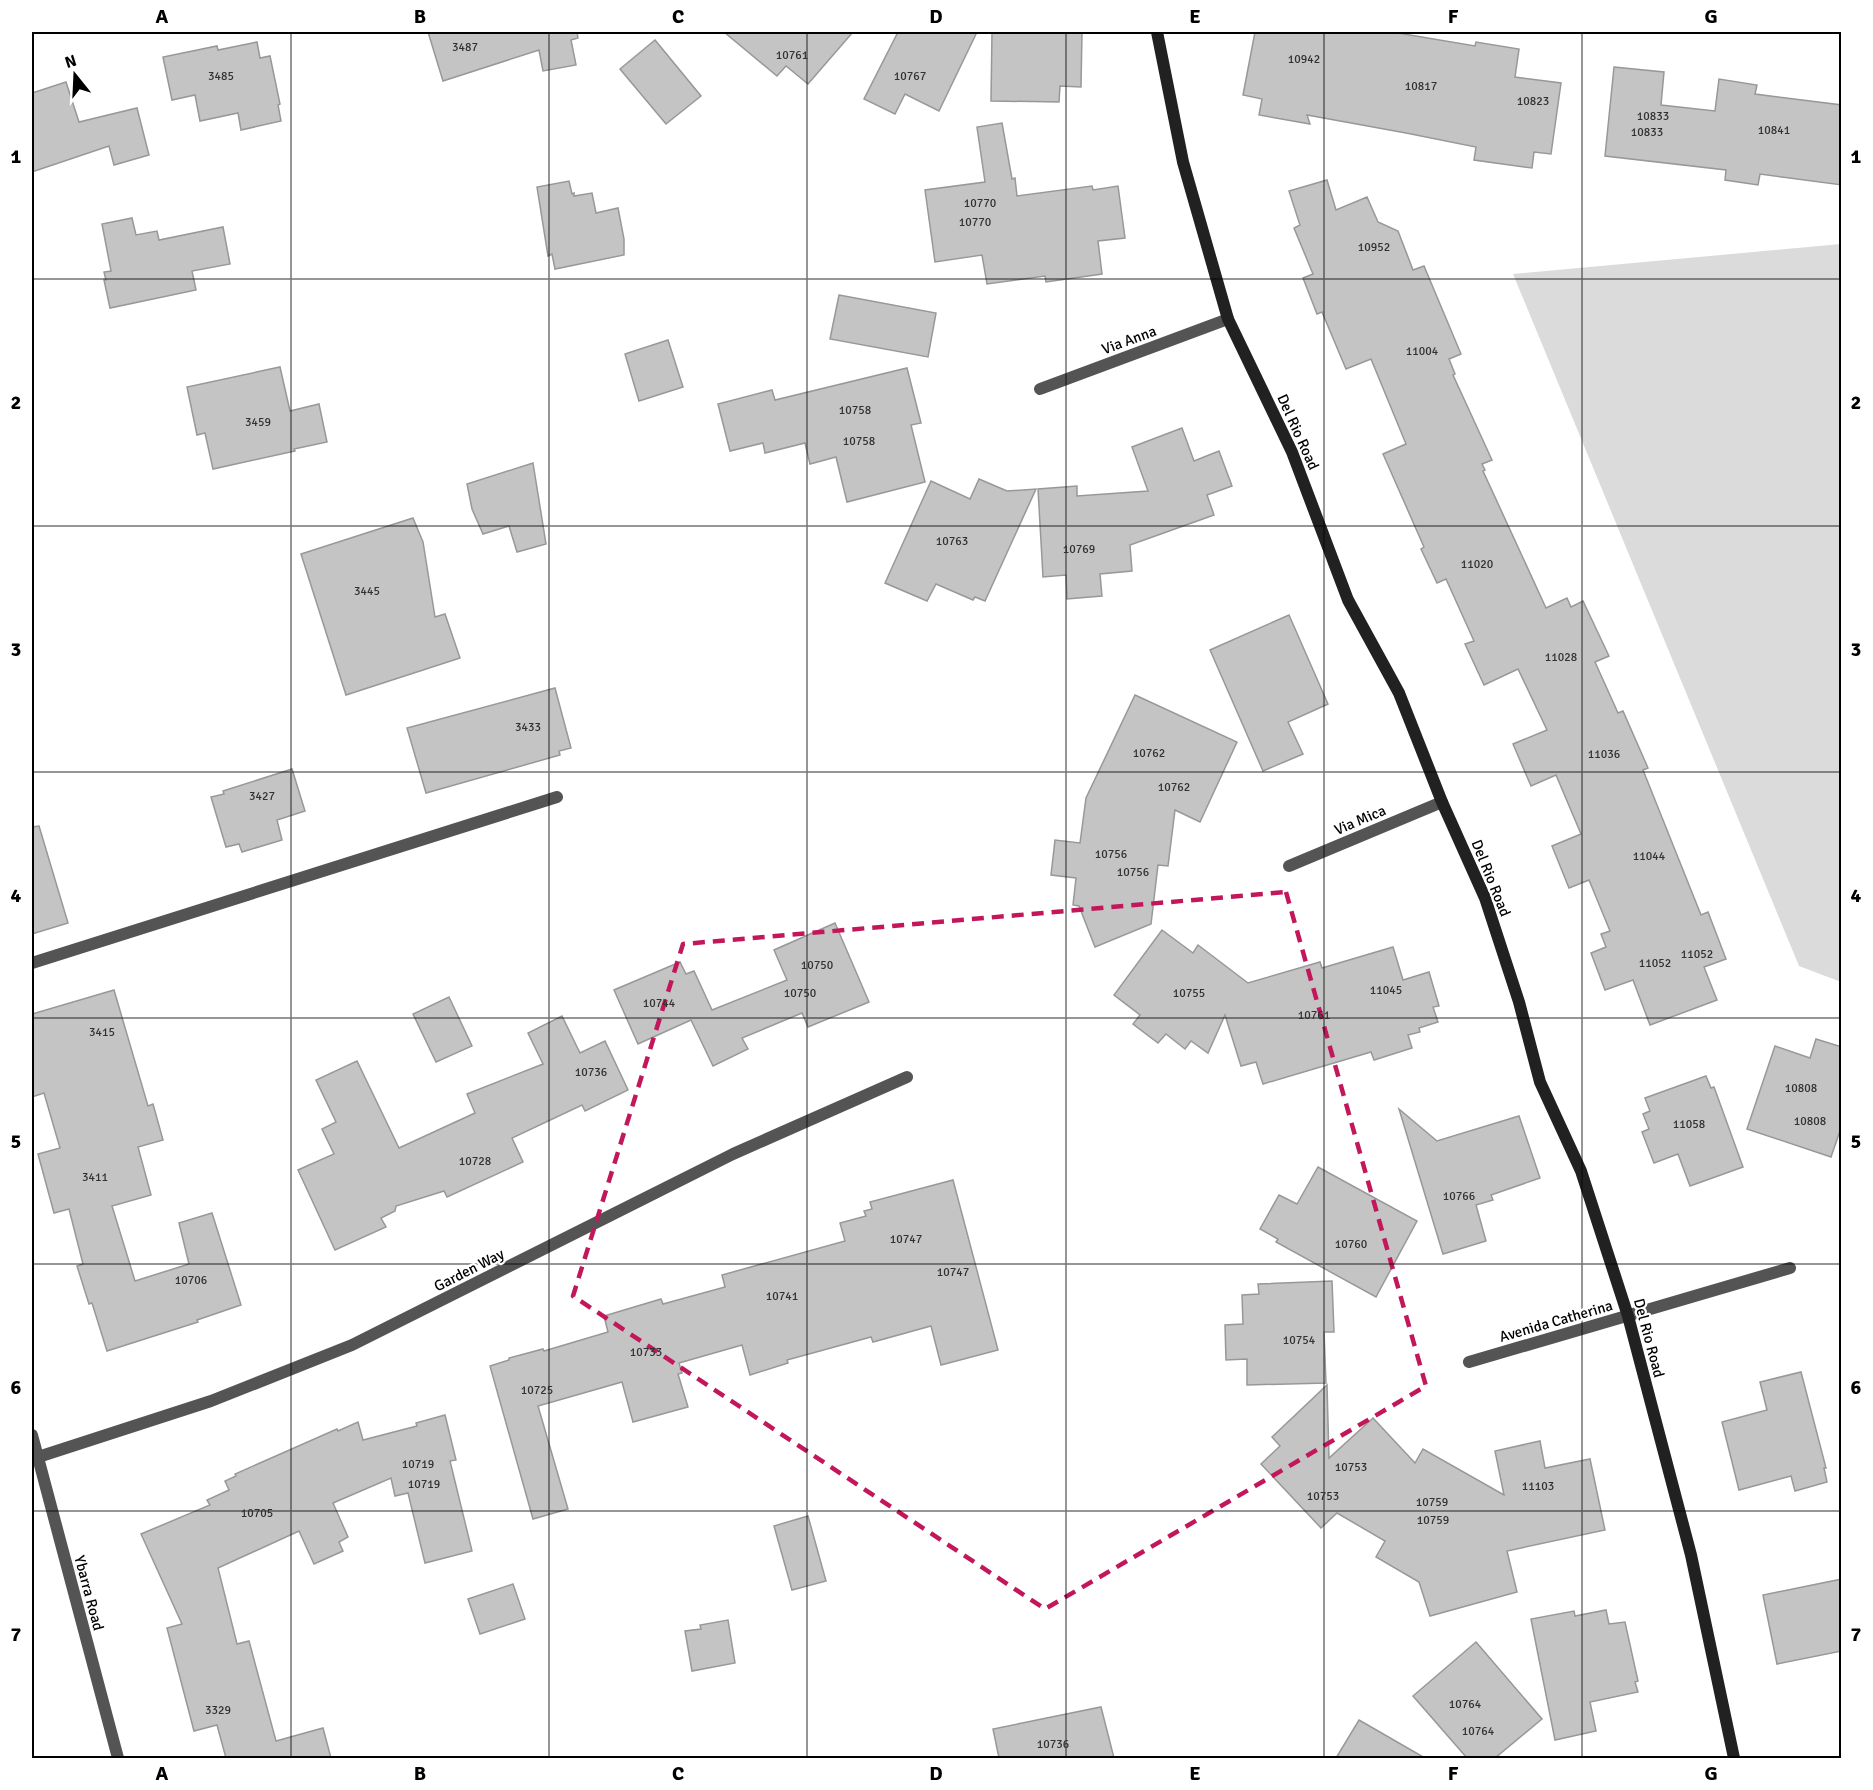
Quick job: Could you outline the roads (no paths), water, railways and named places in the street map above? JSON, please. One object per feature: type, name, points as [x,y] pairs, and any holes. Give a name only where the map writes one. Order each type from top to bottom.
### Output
[{"type":"main road","name":"Del Rio Road","points":[[1157,32],[1183,162],[1228,319],[1292,452],[1348,600],[1399,693],[1442,802],[1485,898],[1519,1002],[1540,1082],[1581,1171],[1628,1316],[1691,1555],[1734,1758]]},
{"type":"street","name":"Via Anna","points":[[1040,389],[1228,319]]},
{"type":"street","points":[[32,963],[557,797]]},
{"type":"street","name":"Via Mica","points":[[1289,866],[1442,802]]},
{"type":"street","name":"Garden Way","points":[[35,1458],[211,1401],[352,1345],[733,1154],[907,1077]]},
{"type":"street","name":"Avenida Catherina","points":[[1469,1362],[1790,1268]]},
{"type":"street","name":"Ybarra Road","points":[[32,1435],[35,1458],[118,1758]]}]
